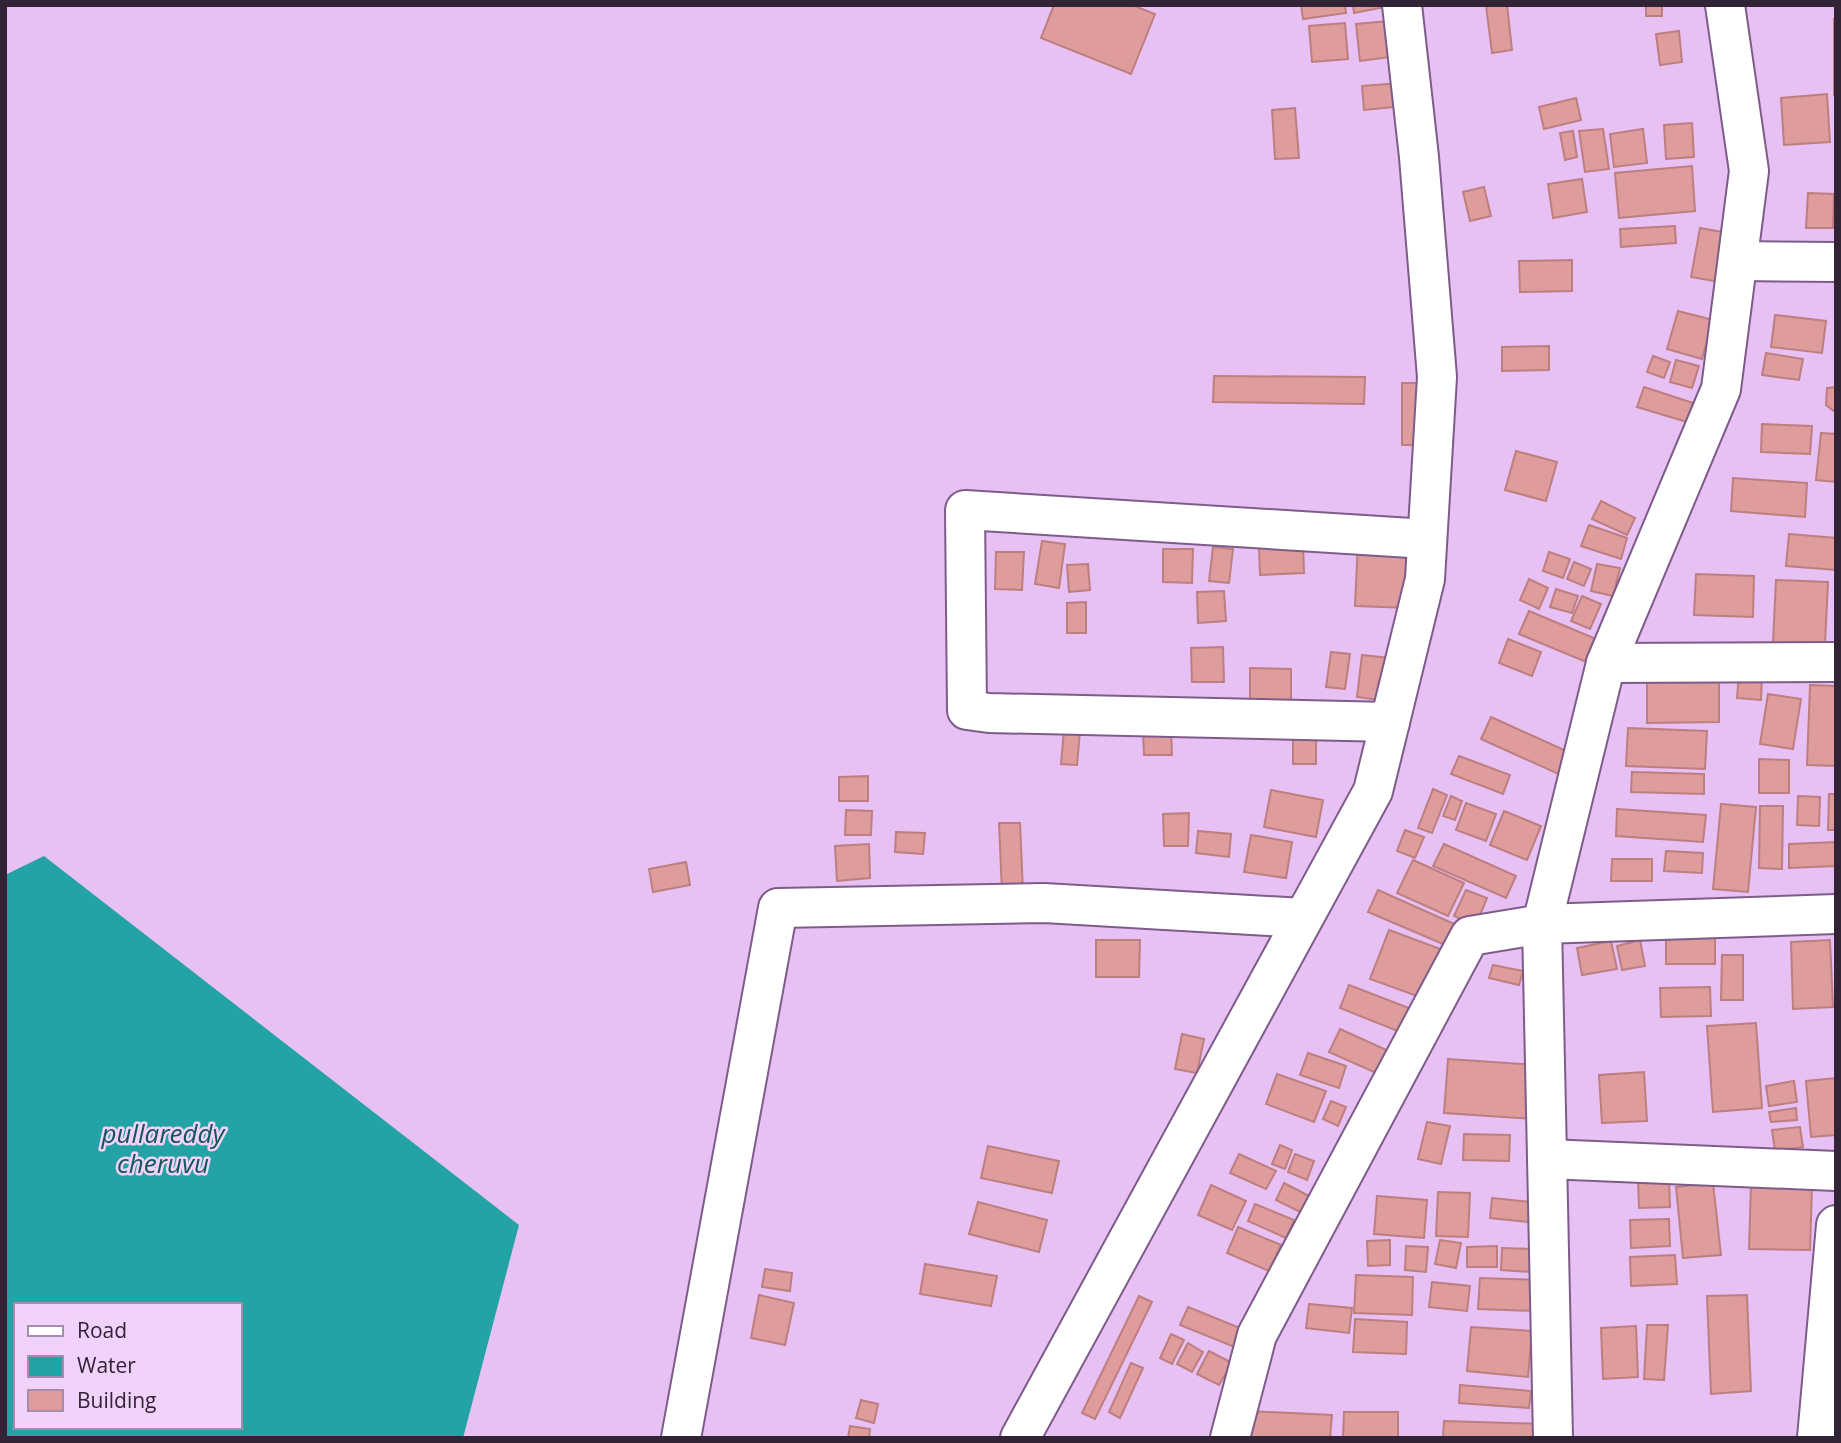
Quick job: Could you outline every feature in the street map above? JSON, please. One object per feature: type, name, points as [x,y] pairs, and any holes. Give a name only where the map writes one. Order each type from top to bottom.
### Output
[{"type":"street","points":[[1020,1438],[1373,791],[1425,579],[1437,377],[1419,157],[1402,5]]},
{"type":"street","points":[[1553,1438],[1542,924],[1606,663],[1721,389],[1749,171],[1725,5]]},
{"type":"street","points":[[1738,261],[1836,262]]},
{"type":"street","points":[[1390,722],[989,713],[967,710],[965,510],[1427,539]]},
{"type":"street","points":[[1606,663],[1836,663]]},
{"type":"street","points":[[681,1438],[778,908],[1044,902],[1303,919]]},
{"type":"street","points":[[1230,1438],[1256,1335],[1470,936],[1542,924],[1836,914]]},
{"type":"street","points":[[1547,1159],[1836,1171]]},
{"type":"street","points":[[1817,1438],[1836,1225]]},
{"type":"water","name":"pullareddy cheruvu","points":[[44,856],[519,1225],[463,1438],[5,1438],[5,875]]},
{"type":"building","points":[[1054,5],[1132,5],[1155,14],[1131,74],[1041,38]]},
{"type":"building","points":[[1301,5],[1345,5],[1346,13],[1303,19]]},
{"type":"building","points":[[1353,5],[1395,5],[1354,13]]},
{"type":"building","points":[[1486,5],[1507,5],[1512,50],[1492,53]]},
{"type":"building","points":[[1646,5],[1662,5],[1662,16],[1646,16]]},
{"type":"building","points":[[1836,19],[1836,95],[1834,95]]},
{"type":"building","points":[[1388,21],[1391,57],[1360,61],[1356,24]]},
{"type":"building","points":[[1345,23],[1348,59],[1312,62],[1309,26]]},
{"type":"building","points":[[1679,31],[1682,62],[1660,65],[1656,34]]},
{"type":"building","points":[[1401,83],[1403,106],[1364,110],[1362,86]]},
{"type":"building","points":[[1827,94],[1830,142],[1784,145],[1781,98]]},
{"type":"building","points":[[1576,98],[1581,120],[1544,129],[1539,107]]},
{"type":"building","points":[[1295,108],[1299,158],[1275,159],[1272,110]]},
{"type":"building","points":[[1692,123],[1694,157],[1666,159],[1664,125]]},
{"type":"building","points":[[1603,129],[1609,169],[1585,172],[1579,131]]},
{"type":"building","points":[[1643,129],[1647,163],[1614,167],[1610,134]]},
{"type":"building","points":[[1573,131],[1577,157],[1565,160],[1560,133]]},
{"type":"building","points":[[1692,166],[1695,211],[1619,218],[1615,173]]},
{"type":"building","points":[[1582,179],[1587,212],[1553,218],[1548,184]]},
{"type":"building","points":[[1484,187],[1491,216],[1470,221],[1463,192]]},
{"type":"building","points":[[1808,193],[1834,194],[1833,228],[1806,228]]},
{"type":"building","points":[[1675,226],[1676,243],[1621,247],[1620,229]]},
{"type":"building","points":[[1700,228],[1729,233],[1720,282],[1691,277]]},
{"type":"building","points":[[1572,260],[1572,291],[1520,292],[1519,261]]},
{"type":"building","points":[[1678,311],[1713,320],[1702,359],[1667,349]]},
{"type":"building","points":[[1775,315],[1826,321],[1822,353],[1771,347]]},
{"type":"building","points":[[1549,346],[1549,370],[1502,371],[1502,347]]},
{"type":"building","points":[[1766,353],[1803,359],[1799,380],[1762,375]]},
{"type":"building","points":[[1653,356],[1670,362],[1664,378],[1647,372]]},
{"type":"building","points":[[1676,360],[1699,366],[1692,388],[1670,382]]},
{"type":"building","points":[[1214,376],[1365,377],[1364,404],[1213,402]]},
{"type":"building","points":[[1402,383],[1430,383],[1430,445],[1402,445]]},
{"type":"building","points":[[1644,387],[1693,403],[1687,422],[1637,407]]},
{"type":"building","points":[[1836,387],[1834,411],[1826,405],[1827,388]]},
{"type":"building","points":[[1762,424],[1812,426],[1810,454],[1761,452]]},
{"type":"building","points":[[1821,433],[1836,434],[1836,482],[1816,480]]},
{"type":"building","points":[[1516,451],[1557,462],[1546,501],[1505,490]]},
{"type":"building","points":[[1733,478],[1807,483],[1805,517],[1731,511]]},
{"type":"building","points":[[1601,501],[1635,518],[1627,535],[1592,519]]},
{"type":"building","points":[[1589,525],[1627,538],[1621,559],[1581,546]]},
{"type":"building","points":[[1789,534],[1836,538],[1836,570],[1786,566]]},
{"type":"building","points":[[1042,541],[1065,544],[1059,588],[1035,584]]},
{"type":"building","points":[[1358,541],[1412,543],[1409,608],[1355,606]]},
{"type":"building","points":[[1303,544],[1304,573],[1260,575],[1259,546]]},
{"type":"building","points":[[1213,547],[1233,549],[1229,583],[1209,581]]},
{"type":"building","points":[[1163,549],[1193,549],[1192,583],[1163,582]]},
{"type":"building","points":[[996,552],[1024,552],[1022,590],[995,589]]},
{"type":"building","points":[[1549,552],[1570,559],[1563,578],[1543,571]]},
{"type":"building","points":[[1574,562],[1591,569],[1584,586],[1567,579]]},
{"type":"building","points":[[1088,564],[1090,590],[1069,592],[1067,565]]},
{"type":"building","points":[[1597,564],[1620,568],[1613,596],[1591,591]]},
{"type":"building","points":[[1696,574],[1754,576],[1753,617],[1694,615]]},
{"type":"building","points":[[1529,579],[1548,588],[1539,609],[1520,600]]},
{"type":"building","points":[[1776,580],[1828,582],[1825,644],[1773,643]]},
{"type":"building","points":[[1556,589],[1578,596],[1572,613],[1550,607]]},
{"type":"building","points":[[1224,591],[1226,621],[1198,623],[1197,592]]},
{"type":"building","points":[[1582,596],[1601,604],[1590,629],[1571,621]]},
{"type":"building","points":[[1086,602],[1086,633],[1067,633],[1067,603]]},
{"type":"building","points":[[1529,611],[1601,641],[1591,664],[1519,634]]},
{"type":"building","points":[[1508,639],[1541,652],[1532,676],[1499,663]]},
{"type":"building","points":[[1223,647],[1224,682],[1192,682],[1191,648]]},
{"type":"building","points":[[1331,652],[1350,654],[1345,689],[1326,687]]},
{"type":"building","points":[[1362,655],[1399,659],[1393,702],[1357,697]]},
{"type":"building","points":[[1250,668],[1291,669],[1291,701],[1250,702]]},
{"type":"building","points":[[1739,674],[1762,675],[1761,700],[1737,698]]},
{"type":"building","points":[[1647,676],[1719,676],[1719,722],[1647,723]]},
{"type":"building","points":[[1810,685],[1836,686],[1836,766],[1807,765]]},
{"type":"building","points":[[1768,694],[1801,699],[1793,749],[1760,744]]},
{"type":"building","points":[[1491,717],[1573,754],[1563,776],[1481,739]]},
{"type":"building","points":[[1628,728],[1707,731],[1705,769],[1626,766]]},
{"type":"building","points":[[1171,729],[1172,755],[1144,755],[1143,730]]},
{"type":"building","points":[[1064,730],[1080,731],[1077,765],[1061,764]]},
{"type":"building","points":[[1293,737],[1316,738],[1316,764],[1293,764]]},
{"type":"building","points":[[1459,756],[1510,775],[1503,794],[1451,774]]},
{"type":"building","points":[[1759,759],[1789,760],[1789,793],[1759,793]]},
{"type":"building","points":[[1632,772],[1704,774],[1704,794],[1631,792]]},
{"type":"building","points":[[868,776],[868,801],[839,801],[839,777]]},
{"type":"building","points":[[1433,789],[1447,795],[1432,833],[1418,828]]},
{"type":"building","points":[[1271,790],[1323,800],[1316,837],[1264,827]]},
{"type":"building","points":[[1829,794],[1836,794],[1836,830],[1828,830]]},
{"type":"building","points":[[1451,796],[1462,801],[1455,820],[1443,816]]},
{"type":"building","points":[[1798,796],[1820,797],[1819,826],[1797,825]]},
{"type":"building","points":[[1466,803],[1496,814],[1486,841],[1456,830]]},
{"type":"building","points":[[1721,804],[1756,807],[1748,892],[1713,889]]},
{"type":"building","points":[[1760,806],[1783,806],[1782,869],[1759,868]]},
{"type":"building","points":[[1617,809],[1706,815],[1703,842],[1616,836]]},
{"type":"building","points":[[846,810],[872,811],[871,835],[845,835]]},
{"type":"building","points":[[1504,811],[1541,826],[1527,860],[1490,845]]},
{"type":"building","points":[[1189,813],[1188,846],[1164,846],[1163,814]]},
{"type":"building","points":[[999,823],[1020,823],[1023,891],[1002,892]]},
{"type":"building","points":[[1405,830],[1424,837],[1415,858],[1397,851]]},
{"type":"building","points":[[1198,831],[1231,834],[1229,857],[1196,853]]},
{"type":"building","points":[[896,832],[925,833],[923,854],[895,852]]},
{"type":"building","points":[[1251,835],[1292,842],[1286,878],[1244,872]]},
{"type":"building","points":[[1836,842],[1836,866],[1789,868],[1789,844]]},
{"type":"building","points":[[869,844],[870,878],[837,881],[835,846]]},
{"type":"building","points":[[1444,844],[1516,876],[1506,898],[1433,866]]},
{"type":"building","points":[[1666,851],[1703,853],[1702,873],[1664,871]]},
{"type":"building","points":[[1612,859],[1652,859],[1652,881],[1611,881]]},
{"type":"building","points":[[1413,860],[1464,883],[1448,916],[1397,893]]},
{"type":"building","points":[[686,862],[690,885],[653,892],[649,869]]},
{"type":"building","points":[[1378,890],[1461,927],[1452,948],[1368,912]]},
{"type":"building","points":[[1466,890],[1487,898],[1476,925],[1454,916]]},
{"type":"building","points":[[1389,930],[1446,951],[1428,1000],[1370,979]]},
{"type":"building","points":[[1666,931],[1715,931],[1715,964],[1666,964]]},
{"type":"building","points":[[1096,940],[1140,940],[1139,977],[1096,977]]},
{"type":"building","points":[[1640,940],[1645,966],[1622,970],[1617,946]]},
{"type":"building","points":[[1830,940],[1833,1007],[1793,1009],[1791,942]]},
{"type":"building","points":[[1611,941],[1617,969],[1582,975],[1577,948]]},
{"type":"building","points":[[1722,955],[1743,955],[1743,1000],[1721,1000]]},
{"type":"building","points":[[1493,965],[1523,971],[1519,985],[1489,978]]},
{"type":"building","points":[[1349,985],[1409,1008],[1400,1032],[1340,1008]]},
{"type":"building","points":[[1710,987],[1711,1016],[1661,1017],[1660,988]]},
{"type":"building","points":[[1756,1023],[1762,1108],[1713,1112],[1707,1026]]},
{"type":"building","points":[[1340,1029],[1393,1053],[1383,1076],[1329,1052]]},
{"type":"building","points":[[1182,1034],[1204,1039],[1197,1073],[1175,1069]]},
{"type":"building","points":[[1308,1053],[1346,1066],[1339,1088],[1300,1075]]},
{"type":"building","points":[[1448,1059],[1539,1065],[1535,1119],[1444,1113]]},
{"type":"building","points":[[1644,1072],[1647,1121],[1602,1123],[1599,1075]]},
{"type":"building","points":[[1277,1074],[1326,1091],[1314,1122],[1266,1104]]},
{"type":"building","points":[[1836,1078],[1836,1135],[1811,1137],[1806,1081]]},
{"type":"building","points":[[1794,1081],[1797,1102],[1769,1106],[1766,1086]]},
{"type":"building","points":[[1331,1101],[1346,1107],[1338,1126],[1323,1119]]},
{"type":"building","points":[[1796,1108],[1797,1120],[1771,1122],[1769,1112]]},
{"type":"building","points":[[1427,1122],[1450,1126],[1441,1164],[1418,1159]]},
{"type":"building","points":[[1800,1127],[1803,1147],[1775,1151],[1772,1130]]},
{"type":"building","points":[[1464,1134],[1510,1135],[1509,1161],[1463,1160]]},
{"type":"building","points":[[1280,1145],[1292,1150],[1285,1169],[1272,1164]]},
{"type":"building","points":[[988,1146],[1059,1161],[1052,1193],[981,1178]]},
{"type":"building","points":[[1239,1154],[1276,1171],[1266,1189],[1230,1173]]},
{"type":"building","points":[[1295,1154],[1314,1161],[1307,1180],[1288,1172]]},
{"type":"building","points":[[1669,1178],[1670,1207],[1639,1208],[1638,1179]]},
{"type":"building","points":[[1284,1183],[1311,1197],[1302,1213],[1276,1200]]},
{"type":"building","points":[[1713,1183],[1721,1255],[1683,1258],[1676,1187]]},
{"type":"building","points":[[1751,1183],[1812,1186],[1810,1250],[1749,1249]]},
{"type":"building","points":[[1211,1185],[1246,1201],[1232,1230],[1198,1215]]},
{"type":"building","points":[[1438,1192],[1470,1193],[1468,1237],[1436,1236]]},
{"type":"building","points":[[1377,1196],[1427,1200],[1424,1238],[1374,1234]]},
{"type":"building","points":[[1492,1198],[1532,1202],[1529,1222],[1490,1218]]},
{"type":"building","points":[[978,1202],[1047,1220],[1039,1252],[969,1234]]},
{"type":"building","points":[[1255,1204],[1294,1220],[1286,1238],[1248,1221]]},
{"type":"building","points":[[1669,1219],[1670,1246],[1631,1248],[1630,1220]]},
{"type":"building","points":[[1238,1227],[1281,1245],[1269,1271],[1227,1253]]},
{"type":"building","points":[[1390,1240],[1390,1265],[1368,1266],[1367,1241]]},
{"type":"building","points":[[1440,1240],[1461,1243],[1456,1268],[1435,1264]]},
{"type":"building","points":[[1406,1246],[1428,1247],[1426,1272],[1405,1270]]},
{"type":"building","points":[[1497,1246],[1497,1267],[1467,1267],[1467,1247]]},
{"type":"building","points":[[1502,1248],[1531,1249],[1530,1272],[1501,1270]]},
{"type":"building","points":[[1675,1255],[1677,1284],[1631,1286],[1630,1257]]},
{"type":"building","points":[[925,1264],[997,1276],[991,1306],[920,1294]]},
{"type":"building","points":[[765,1269],[792,1273],[790,1291],[762,1287]]},
{"type":"building","points":[[1356,1275],[1413,1277],[1412,1315],[1354,1313]]},
{"type":"building","points":[[1480,1278],[1539,1280],[1537,1311],[1478,1309]]},
{"type":"building","points":[[1432,1282],[1470,1286],[1467,1311],[1429,1307]]},
{"type":"building","points":[[759,1295],[794,1303],[785,1345],[751,1338]]},
{"type":"building","points":[[1747,1295],[1751,1391],[1711,1394],[1707,1296]]},
{"type":"building","points":[[1139,1296],[1152,1302],[1095,1419],[1082,1413]]},
{"type":"building","points":[[1309,1304],[1352,1308],[1349,1333],[1306,1328]]},
{"type":"building","points":[[1188,1307],[1245,1330],[1237,1348],[1180,1325]]},
{"type":"building","points":[[1355,1319],[1407,1322],[1406,1354],[1353,1352]]},
{"type":"building","points":[[1647,1325],[1668,1325],[1664,1380],[1644,1379]]},
{"type":"building","points":[[1636,1326],[1638,1377],[1603,1379],[1601,1328]]},
{"type":"building","points":[[1471,1327],[1532,1331],[1528,1377],[1467,1371]]},
{"type":"building","points":[[1171,1334],[1184,1340],[1172,1364],[1160,1358]]},
{"type":"building","points":[[1188,1343],[1203,1352],[1192,1372],[1177,1364]]},
{"type":"building","points":[[1209,1351],[1232,1363],[1219,1385],[1197,1374]]},
{"type":"building","points":[[1131,1363],[1143,1368],[1120,1418],[1109,1412]]},
{"type":"building","points":[[1460,1385],[1531,1391],[1529,1408],[1459,1403]]},
{"type":"building","points":[[861,1400],[878,1404],[874,1423],[856,1418]]},
{"type":"building","points":[[1248,1411],[1332,1415],[1330,1438],[1247,1438]]},
{"type":"building","points":[[1344,1412],[1398,1412],[1398,1438],[1343,1438]]},
{"type":"building","points":[[1444,1421],[1546,1424],[1546,1438],[1443,1438]]},
{"type":"building","points":[[850,1426],[870,1429],[869,1438],[848,1438]]}]
